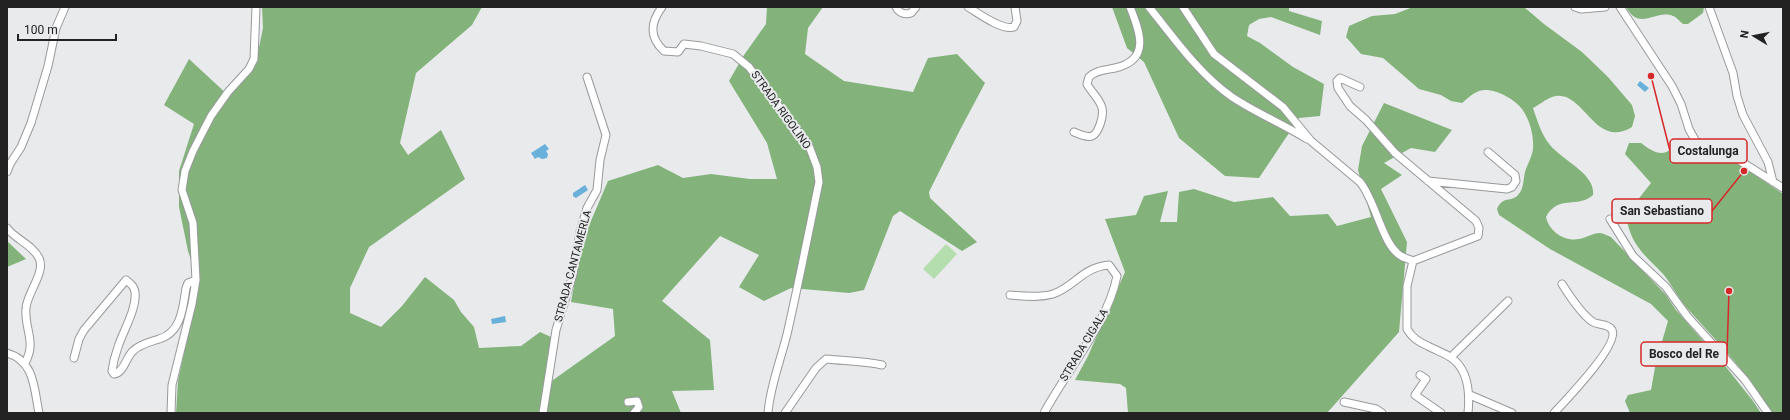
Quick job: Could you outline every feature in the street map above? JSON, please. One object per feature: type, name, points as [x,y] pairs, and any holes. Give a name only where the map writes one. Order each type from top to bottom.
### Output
[{"type":"street","points":[[7,172],[10,164],[21,147],[31,123],[48,66],[56,28],[65,7]]},
{"type":"street","points":[[171,413],[172,385],[192,304],[196,280],[193,223],[182,190],[185,171],[193,151],[211,116],[228,92],[249,69],[254,59],[256,7]]},
{"type":"street","name":"STRADA RIGOLINO","points":[[662,7],[654,19],[653,34],[657,44],[664,51],[678,52],[684,44],[701,46],[733,54],[749,67],[809,146],[817,167],[819,182],[788,332],[771,391],[768,413]]},
{"type":"street","points":[[896,7],[901,13],[909,14],[916,7]]},
{"type":"street","points":[[968,7],[1002,26],[1012,28],[1017,21],[1015,7]]},
{"type":"street","points":[[1074,132],[1087,137],[1095,134],[1102,118],[1102,106],[1087,84],[1089,77],[1096,72],[1124,66],[1135,59],[1138,54],[1139,36],[1130,7]]},
{"type":"street","points":[[1149,7],[1202,71],[1219,87],[1233,97],[1311,141]]},
{"type":"street","points":[[1183,7],[1214,54],[1282,106],[1311,141],[1360,182],[1367,190],[1382,229],[1393,249],[1400,256],[1412,261],[1478,236],[1479,228],[1476,221],[1395,153],[1366,120],[1350,106],[1338,88],[1337,81],[1340,78],[1348,80],[1360,87]]},
{"type":"street","points":[[1575,7],[1581,9],[1605,7]]},
{"type":"street","points":[[1620,7],[1672,86],[1681,104],[1689,129],[1695,140],[1702,147],[1734,157],[1783,188]]},
{"type":"street","points":[[1709,7],[1733,73],[1736,96],[1743,115],[1768,162],[1773,182]]},
{"type":"street","name":"STRADA CANTAMERLA","points":[[543,413],[556,330],[573,274],[580,232],[587,208],[597,190],[600,160],[606,134],[587,77]]},
{"type":"street","points":[[1428,181],[1507,189],[1512,186],[1516,181],[1515,175],[1488,152]]},
{"type":"street","points":[[1610,218],[1633,256],[1666,287],[1687,316],[1746,380],[1768,413]]},
{"type":"street","points":[[7,228],[35,252],[40,263],[38,276],[26,309],[31,349],[25,363]]},
{"type":"street","points":[[1412,261],[1407,286],[1407,329],[1410,335],[1422,343],[1451,357],[1460,366],[1466,378],[1470,395],[1468,413]]},
{"type":"street","name":"STRADA CIGALA","points":[[1010,296],[1039,297],[1055,294],[1097,266],[1109,265],[1117,276],[1114,291],[1100,322],[1055,392],[1044,413]]},
{"type":"street","points":[[74,358],[79,339],[84,330],[126,280],[133,287],[135,294],[130,317],[113,363],[112,371],[114,374],[120,372],[131,352],[135,349],[148,342],[169,336],[172,333],[178,322],[188,283],[196,280]]},
{"type":"street","points":[[1554,413],[1588,376],[1602,358],[1612,339],[1613,331],[1607,326],[1592,322],[1572,300],[1562,284]]},
{"type":"street","points":[[1451,357],[1508,301]]},
{"type":"street","points":[[7,353],[18,356],[25,363],[31,374],[39,413]]},
{"type":"street","points":[[785,413],[816,368],[826,359],[867,362],[882,365]]},
{"type":"street","points":[[1420,375],[1426,379],[1416,395],[1441,413]]},
{"type":"street","points":[[1470,395],[1512,413]]},
{"type":"street","points":[[628,402],[637,401],[639,407],[634,413]]},
{"type":"street","points":[[1344,402],[1376,409],[1382,413]]},
{"type":"green space","points":[[262,7],[482,7],[472,25],[416,73],[400,143],[408,155],[441,130],[465,179],[369,247],[350,288],[350,313],[381,327],[402,306],[425,277],[454,300],[461,312],[474,327],[479,348],[521,346],[540,332],[551,337],[546,385],[615,336],[613,309],[571,302],[582,242],[608,181],[658,165],[683,178],[711,174],[750,179],[777,179],[767,143],[729,81],[744,55],[766,24],[767,7],[823,7],[808,28],[805,54],[844,81],[913,92],[928,58],[957,54],[985,83],[929,192],[930,198],[977,242],[962,251],[900,211],[893,216],[864,290],[849,293],[791,288],[764,301],[739,287],[759,255],[720,236],[662,301],[710,340],[714,390],[672,391],[681,413],[176,413],[178,381],[199,284],[188,251],[179,207],[179,171],[194,124],[164,105],[189,59],[229,96],[256,62],[263,28]]},
{"type":"green space","points":[[1112,7],[1289,7],[1289,11],[1322,21],[1320,35],[1271,17],[1259,19],[1249,25],[1247,36],[1260,43],[1293,67],[1324,84],[1320,116],[1299,118],[1259,178],[1225,176],[1179,138],[1144,62],[1127,48]]},
{"type":"green space","points":[[1413,7],[1524,7],[1582,52],[1608,77],[1632,105],[1635,116],[1632,127],[1619,132],[1608,131],[1598,125],[1572,100],[1563,96],[1547,99],[1533,108],[1540,128],[1550,145],[1555,151],[1584,174],[1593,187],[1593,195],[1587,199],[1562,204],[1551,210],[1546,217],[1550,227],[1558,234],[1568,239],[1579,239],[1600,233],[1611,237],[1666,295],[1676,310],[1726,367],[1761,413],[1630,413],[1625,401],[1628,395],[1651,390],[1656,362],[1668,321],[1651,304],[1550,249],[1499,215],[1497,209],[1499,205],[1504,201],[1513,199],[1521,190],[1525,172],[1532,155],[1532,134],[1525,113],[1519,105],[1503,94],[1490,90],[1479,91],[1462,103],[1451,101],[1441,95],[1419,89],[1383,58],[1361,54],[1346,37],[1349,26],[1372,16],[1395,14]]},
{"type":"green space","points":[[1626,7],[1704,7],[1703,13],[1688,24],[1683,24],[1677,18],[1666,15],[1642,19],[1637,18],[1631,14]]},
{"type":"green space","points":[[1384,103],[1452,130],[1435,152],[1411,148],[1384,163],[1402,175],[1381,189],[1407,242],[1399,332],[1327,413],[1128,413],[1126,388],[1120,384],[1075,380],[1088,356],[1125,272],[1105,219],[1136,215],[1144,196],[1168,191],[1160,222],[1177,222],[1179,192],[1194,189],[1234,202],[1273,197],[1290,216],[1328,214],[1337,226],[1371,217],[1358,170],[1362,146]]},
{"type":"green space","points":[[1680,139],[1697,151],[1741,165],[1783,194],[1783,413],[1770,413],[1762,398],[1742,371],[1684,304],[1664,275],[1639,249],[1631,234],[1626,215],[1651,183],[1625,154],[1629,143],[1641,143],[1652,151],[1662,153],[1670,149]]},
{"type":"green space","points":[[7,241],[26,259],[7,267]]},
{"type":"green space","points":[[946,244],[957,254],[934,279],[923,269]]},
{"type":"water","points":[[1640,81],[1649,88],[1645,92],[1637,85]]},
{"type":"water","points":[[545,144],[549,149],[546,151],[548,154],[547,158],[542,159],[538,157],[535,159],[531,153]]},
{"type":"water","points":[[585,185],[588,190],[576,198],[573,196],[573,193]]},
{"type":"water","points":[[505,316],[506,322],[492,324],[491,319]]},
{"type":"place","name":"Costalunga","points":[[1651,76]]},
{"type":"place","name":"San Sebastiano","points":[[1744,171]]},
{"type":"place","name":"Bosco del Re","points":[[1729,291]]}]
